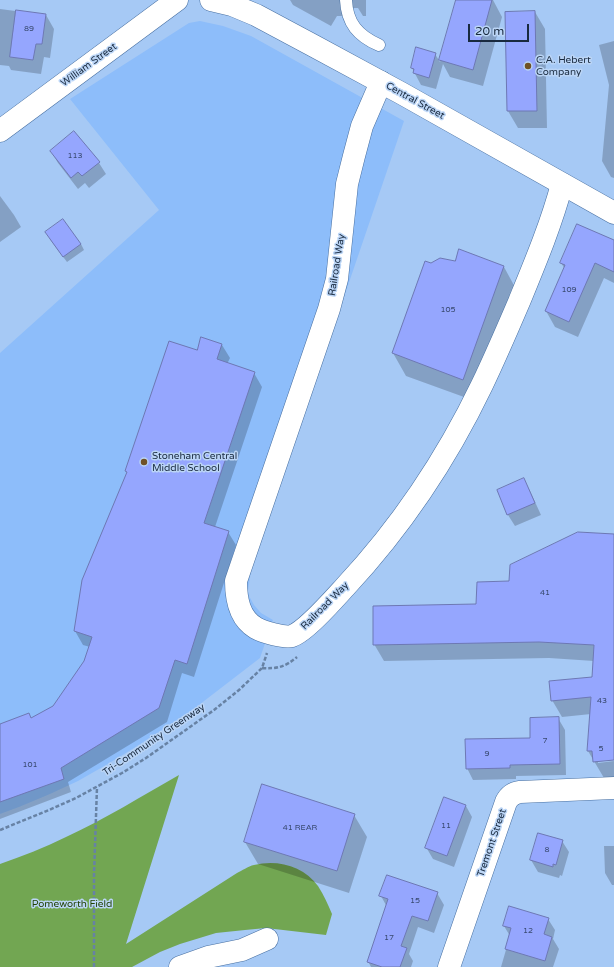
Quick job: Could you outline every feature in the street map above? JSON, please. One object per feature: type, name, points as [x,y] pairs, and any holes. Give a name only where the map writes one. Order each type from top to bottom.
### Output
[{"type":"street","name":"William Street","points":[[0,131],[177,0]]},
{"type":"street","name":"Central Street","points":[[211,0],[232,5],[256,15],[381,82],[614,213]]},
{"type":"street","name":"Railroad Way","points":[[381,82],[362,126],[347,184],[337,278],[329,309],[236,581],[240,610],[248,622],[259,630],[273,634],[291,636],[302,630],[356,576],[412,505],[442,459],[478,393],[495,358],[554,212],[562,184]]},
{"type":"street","name":"Tremont Street","points":[[449,967],[506,802],[510,796],[514,793],[520,792],[614,788]]},
{"type":"street","points":[[180,967],[208,957],[242,950],[268,939]]},
{"type":"lane","points":[[346,0],[346,9],[355,28],[368,40],[379,45],[358,19],[353,0]]},
{"type":"path","name":"Tri-Community Greenway","points":[[0,830],[49,810],[122,773],[214,710],[239,690],[262,668]]},
{"type":"path","points":[[94,967],[94,875],[97,787]]},
{"type":"shaded area","name":"Stoneham Central Middle School","points":[[200,21],[223,26],[251,36],[404,121],[251,570],[248,591],[249,596],[261,613],[273,620],[260,658],[195,708],[106,765],[78,781],[50,794],[0,814],[0,353],[159,210],[70,99],[189,23]]},
{"type":"green space","name":"Pomeworth Field","points":[[179,775],[126,944],[247,867],[263,863],[289,866],[298,869],[312,879],[324,896],[332,914],[326,935],[266,928],[216,933],[160,952],[132,967],[0,967],[0,864],[58,841],[81,830]]},
{"type":"building","points":[[456,0],[492,0],[473,70],[439,60]]},
{"type":"building","points":[[16,10],[46,14],[42,44],[36,44],[33,60],[10,57]]},
{"type":"building","points":[[535,11],[537,111],[507,111],[505,12]]},
{"type":"building","points":[[416,47],[436,53],[429,78],[413,73],[414,69],[411,68]]},
{"type":"building","points":[[74,131],[100,162],[82,176],[78,172],[71,178],[50,151]]},
{"type":"building","points":[[63,219],[81,244],[63,257],[45,232]]},
{"type":"building","points":[[577,224],[614,240],[614,272],[595,263],[569,322],[545,311],[565,265],[560,263]]},
{"type":"building","points":[[459,249],[504,266],[463,380],[392,353],[425,261],[431,263],[440,258],[455,261]]},
{"type":"building","points":[[201,337],[222,344],[217,359],[255,372],[204,523],[229,531],[187,664],[175,660],[159,708],[61,768],[64,779],[0,802],[0,724],[29,713],[31,718],[53,706],[84,661],[92,637],[74,631],[82,580],[127,472],[125,471],[169,341],[197,350]]},
{"type":"building","points":[[524,478],[535,503],[507,515],[497,490]]},
{"type":"building","points":[[578,532],[614,534],[614,760],[593,762],[592,751],[587,751],[591,697],[551,701],[549,681],[592,677],[594,645],[539,642],[373,645],[373,606],[476,604],[477,582],[509,581],[510,565]]},
{"type":"building","points":[[559,717],[560,764],[510,765],[510,768],[466,769],[465,739],[530,738],[530,718]]},
{"type":"building","points":[[262,784],[355,814],[337,871],[244,842]]},
{"type":"building","points":[[444,797],[466,805],[447,856],[425,848]]},
{"type":"building","points":[[538,833],[563,840],[556,865],[553,864],[553,867],[530,860]]},
{"type":"building","points":[[387,875],[438,892],[428,921],[412,916],[401,946],[407,948],[400,967],[382,967],[367,962],[388,899],[379,896]]},
{"type":"building","points":[[509,906],[549,918],[544,934],[552,937],[545,961],[505,949],[511,928],[503,926]]},
{"type":"place","name":"C.A. Hebert Company","points":[[528,66]]},
{"type":"place","name":"Stoneham Central Middle School","points":[[144,462]]}]
